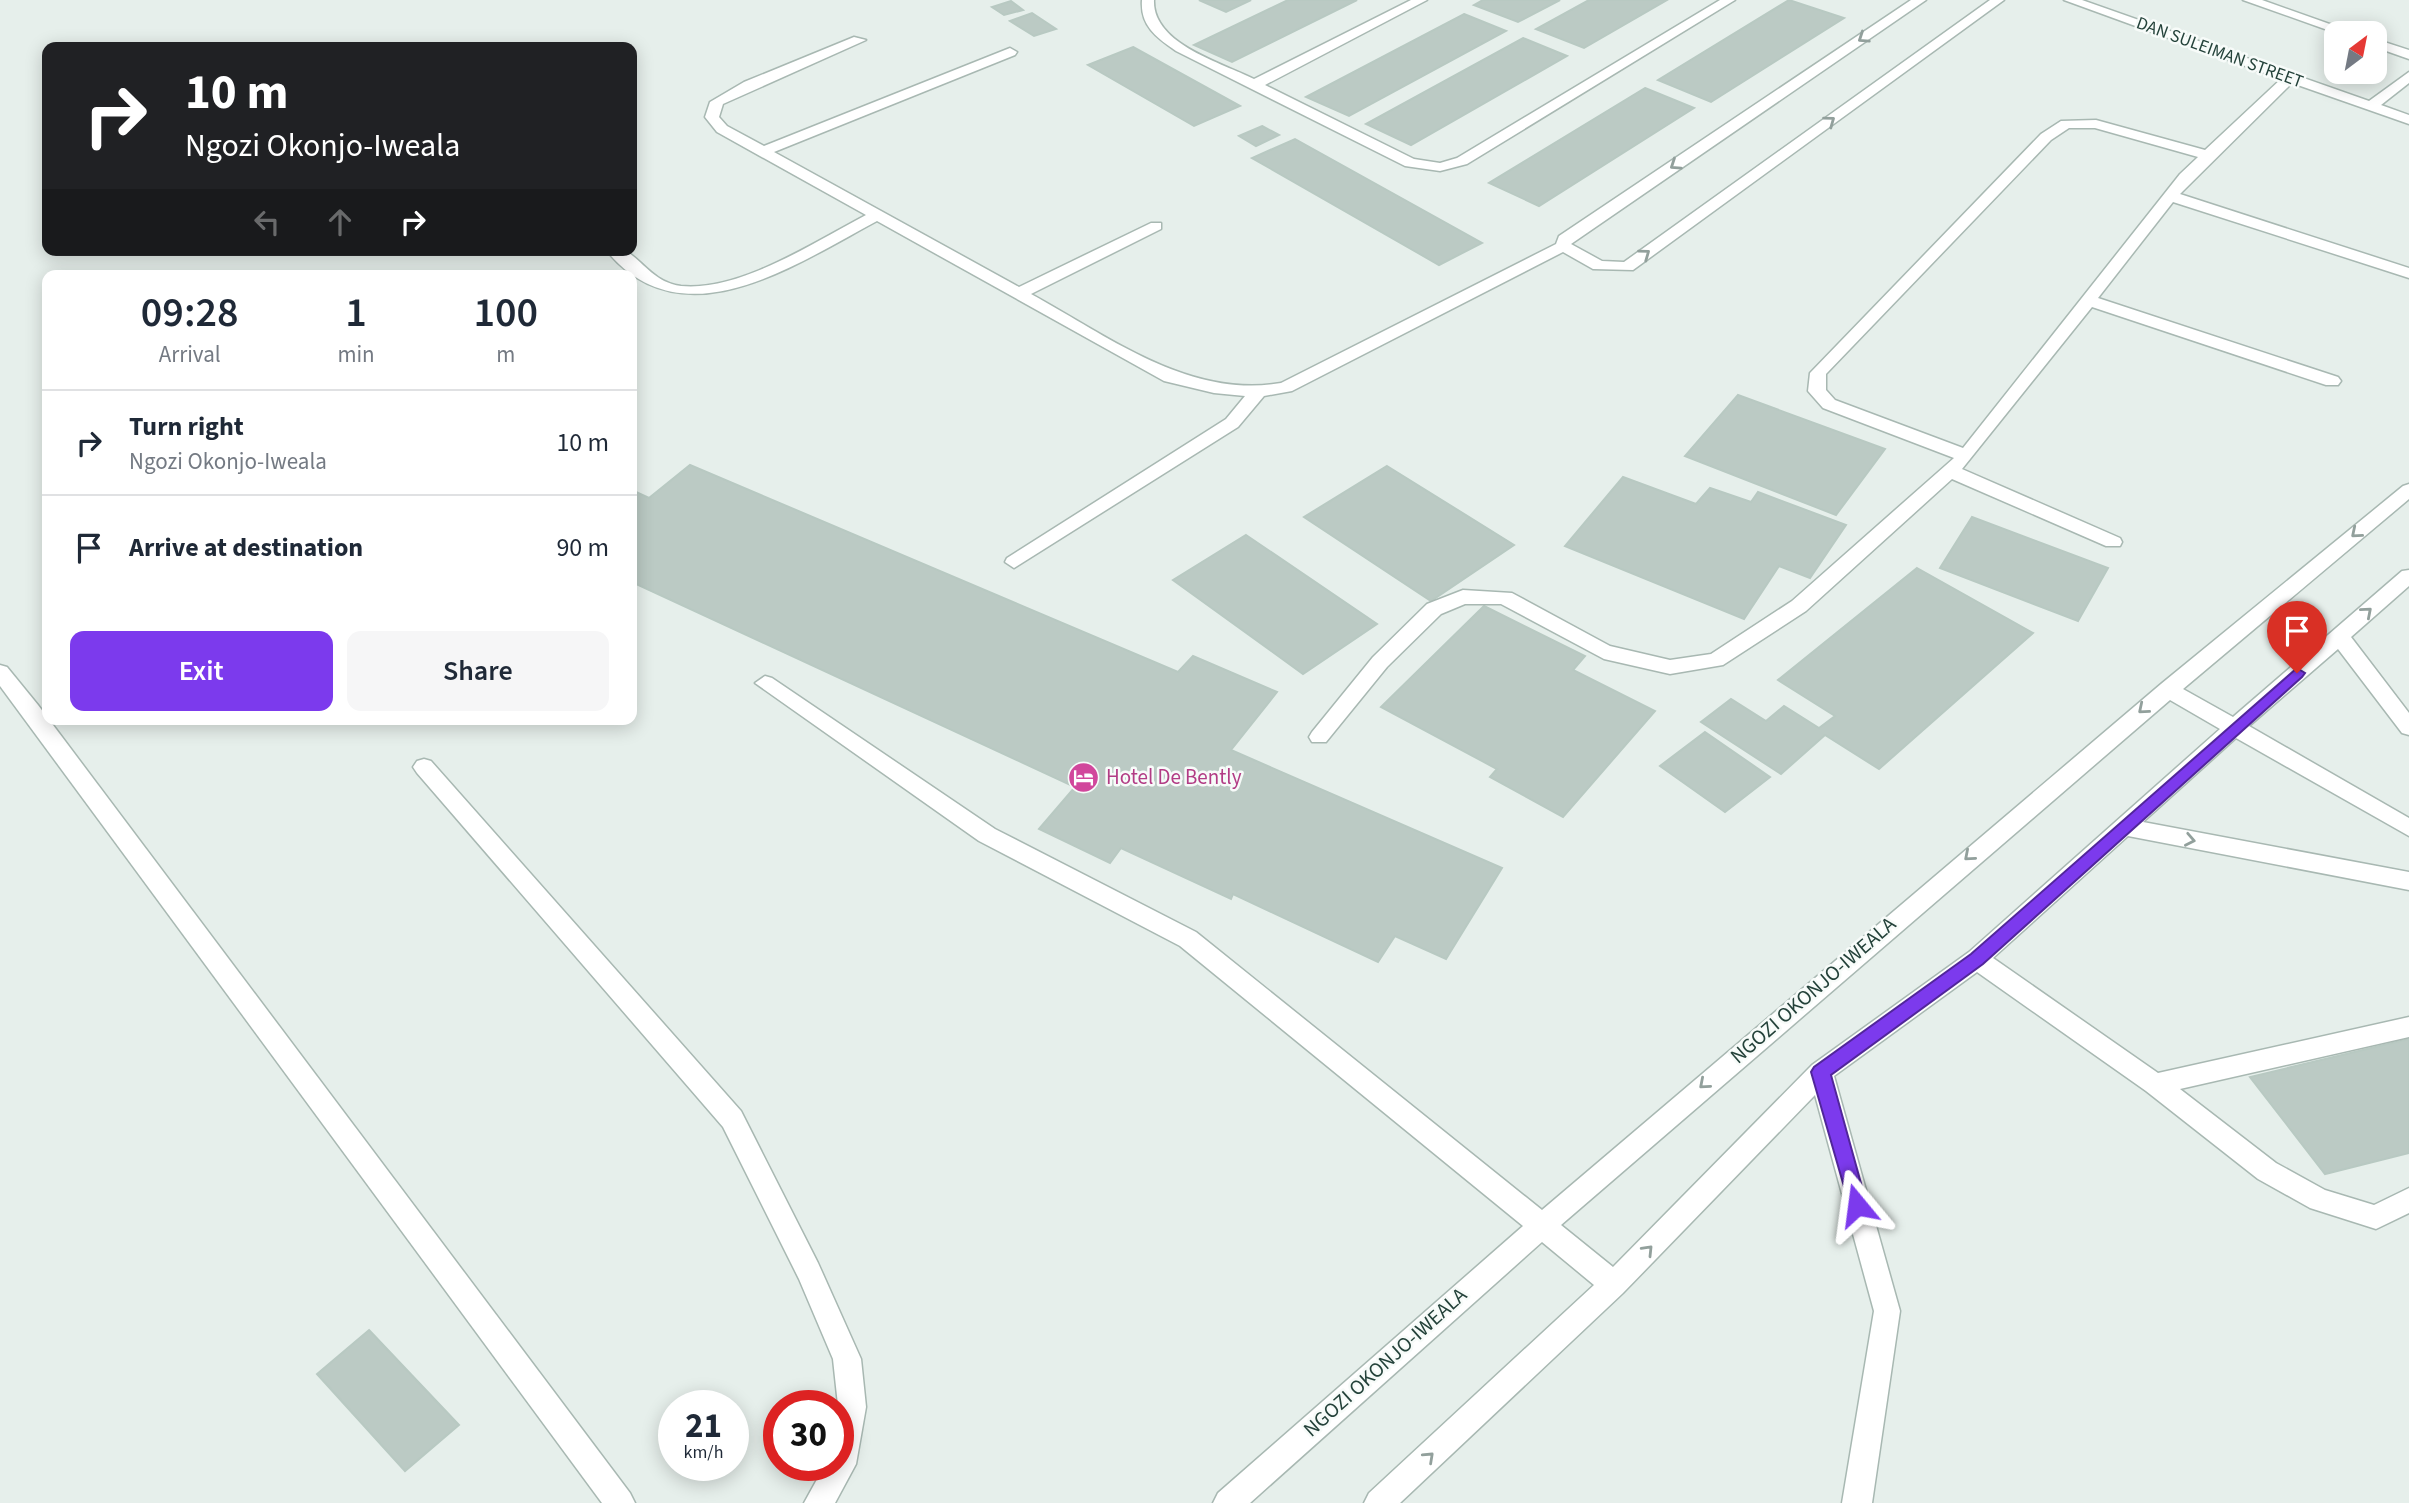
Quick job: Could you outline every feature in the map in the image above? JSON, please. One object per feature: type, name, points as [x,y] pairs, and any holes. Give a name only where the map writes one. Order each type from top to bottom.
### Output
[{"type":"street","points":[[1148,0],[1146,13],[1153,28],[1181,48],[1410,163],[1440,167],[1462,161],[1729,0]]},
{"type":"street","points":[[1254,85],[1421,0]]},
{"type":"street","points":[[1563,246],[1564,239],[1920,0]]},
{"type":"street","points":[[1563,246],[1599,266],[1627,267],[1998,0]]},
{"type":"street","name":"DAN SULEIMAN STREET","points":[[2070,0],[2116,14],[2409,120]]},
{"type":"street","points":[[2107,0],[2116,14]]},
{"type":"street","points":[[2249,0],[2324,25]]},
{"type":"street","points":[[859,40],[749,85],[717,102],[712,117],[722,129],[1170,377],[1230,392],[1257,393],[1286,387],[1563,246]]},
{"type":"street","points":[[2387,47],[2409,55]]},
{"type":"street","points":[[764,151],[1010,52]]},
{"type":"street","points":[[2371,107],[2409,76]]},
{"type":"street","points":[[1320,737],[1380,662],[1434,609],[1463,597],[1505,598],[1604,652],[1670,667],[1716,660],[1799,606],[1966,456],[2206,155],[2291,77]]},
{"type":"street","points":[[1966,456],[1829,404],[1817,391],[1818,373],[2046,136],[2066,124],[2096,124],[2206,155]]},
{"type":"street","points":[[2171,196],[2409,273]]},
{"type":"street","points":[[621,256],[656,284],[685,293],[709,290],[739,284],[877,215]]},
{"type":"street","points":[[1018,293],[1156,226]]},
{"type":"street","points":[[2090,301],[2332,381]]},
{"type":"street","points":[[1014,562],[1232,423],[1257,393]]},
{"type":"street","points":[[1951,471],[2113,542]]},
{"type":"street","name":"NGOZI OKONJO-IWEALA","points":[[1228,1503],[1541,1223],[2168,689],[2409,489]]},
{"type":"street","points":[[1379,1503],[1614,1284],[1821,1072],[1977,959],[2339,636],[2404,587]]},
{"type":"street","points":[[2339,636],[2409,728]]},
{"type":"street","points":[[0,672],[42,724]]},
{"type":"street","points":[[765,682],[987,835],[1188,939],[1614,1284]]},
{"type":"street","points":[[2168,689],[2409,828]]},
{"type":"street","points":[[43,725],[620,1503]]},
{"type":"street","points":[[424,767],[732,1118],[809,1272],[847,1359],[852,1407],[842,1464],[820,1503]]},
{"type":"street","points":[[2123,827],[2409,881]]},
{"type":"street","points":[[1977,959],[2155,1084],[2267,1171],[2319,1200],[2376,1217],[2409,1200]]},
{"type":"street","points":[[2155,1084],[2409,1027]]},
{"type":"street","points":[[1821,1072],[1887,1311],[1857,1503]]},
{"type":"building","points":[[1199,0],[1251,0],[1226,12]]},
{"type":"building","points":[[1288,0],[1357,0],[1232,62],[1194,45]]},
{"type":"building","points":[[1483,0],[1560,0],[1518,22],[1474,5]]},
{"type":"building","points":[[1589,0],[1667,0],[1584,48],[1536,29]]},
{"type":"building","points":[[1789,0],[1844,18],[1711,102],[1658,80]]},
{"type":"building","points":[[1011,1],[1023,10],[1004,15],[992,7]]},
{"type":"building","points":[[1032,13],[1056,29],[1034,36],[1010,21]]},
{"type":"building","points":[[1464,14],[1506,31],[1349,116],[1306,97]]},
{"type":"building","points":[[1523,38],[1567,56],[1411,145],[1366,124]]},
{"type":"building","points":[[1133,47],[1240,106],[1194,126],[1088,65]]},
{"type":"building","points":[[1645,88],[1694,108],[1539,206],[1489,183]]},
{"type":"building","points":[[1262,126],[1279,135],[1256,146],[1239,136]]},
{"type":"building","points":[[1295,139],[1482,243],[1439,265],[1252,158]]},
{"type":"building","points":[[1738,395],[1885,449],[1836,515],[1685,456]]},
{"type":"building","points":[[690,465],[1178,672],[1193,656],[1277,692],[1231,750],[1502,868],[1446,959],[1395,936],[1378,962],[1233,894],[1231,899],[1121,848],[1110,863],[1039,829],[1075,787],[637,584],[637,492],[649,498]]},
{"type":"building","points":[[1387,466],[1514,545],[1431,601],[1304,517]]},
{"type":"building","points":[[1623,477],[1696,504],[1710,488],[1751,502],[1758,492],[1846,525],[1810,578],[1779,566],[1744,619],[1565,546]]},
{"type":"building","points":[[1972,517],[2108,568],[2078,621],[1940,568]]},
{"type":"building","points":[[1246,535],[1377,624],[1303,674],[1173,580]]},
{"type":"building","points":[[1917,568],[2033,633],[1879,769],[1825,735],[1781,774],[1701,722],[1731,699],[1766,721],[1784,706],[1819,728],[1835,716],[1778,680]]},
{"type":"building","points":[[1484,606],[1585,656],[1573,670],[1655,711],[1563,817],[1490,777],[1497,769],[1381,707]]},
{"type":"building","points":[[1705,732],[1770,777],[1725,812],[1660,766]]},
{"type":"building","points":[[2409,1039],[2409,1153],[2325,1174],[2250,1077]]},
{"type":"building","points":[[369,1330],[459,1425],[405,1471],[317,1374]]},
{"type":"place","name":"Hotel De Bently","points":[[1083,777]]},
{"type":"route","points":[[1857,1205],[1821,1072],[1977,959],[2297,673]]}]
